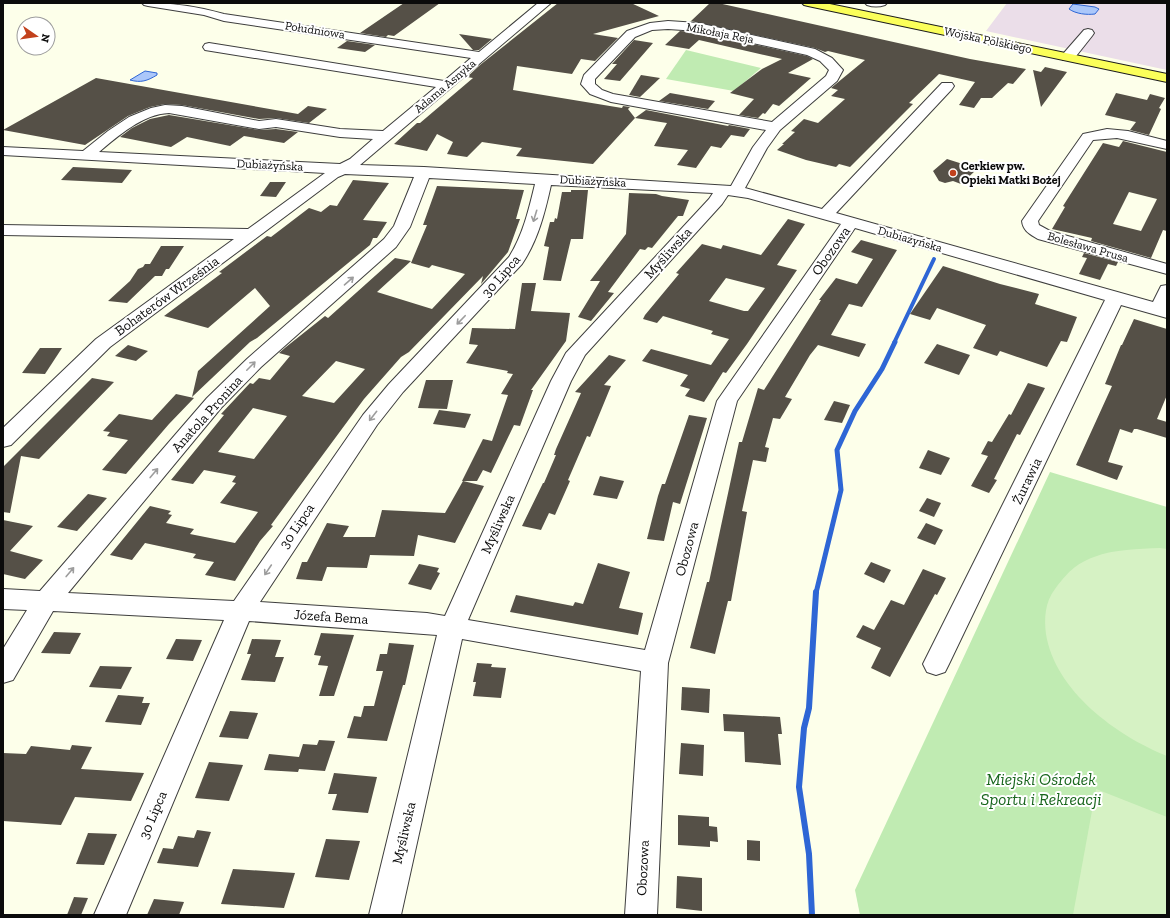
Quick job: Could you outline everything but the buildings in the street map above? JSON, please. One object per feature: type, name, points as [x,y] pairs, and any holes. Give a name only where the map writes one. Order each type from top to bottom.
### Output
[{"type":"main road","name":"Wojska Polskiego","points":[[808,3],[1166,76]]},
{"type":"street","name":"Południowa","points":[[148,3],[482,56]]},
{"type":"street","name":"Adama Asnyka","points":[[344,168],[355,162],[387,136],[545,3]]},
{"type":"street","points":[[871,3],[881,3]]},
{"type":"street","name":"Mikołaja Reja","points":[[729,190],[775,127],[832,78],[836,70],[832,64],[823,57],[811,52],[698,28],[668,25],[650,27],[631,34],[589,78],[588,84],[590,89],[597,94],[611,98],[775,127]]},
{"type":"street","points":[[1068,57],[1088,33]]},
{"type":"street","points":[[209,47],[446,85]]},
{"type":"street","points":[[825,215],[947,86]]},
{"type":"street","points":[[87,155],[112,134],[151,112],[164,109],[177,109],[259,125],[276,123],[340,133],[387,136]]},
{"type":"street","name":"Bolesława Prusa","points":[[1167,145],[1114,134],[1094,135],[1088,137],[1030,221],[1031,227],[1044,235],[1167,269]]},
{"type":"street","name":"Dubiażyńska","points":[[3,151],[544,178],[729,190],[851,222],[1163,310]]},
{"type":"street","name":"Bohaterów Września","points":[[3,440],[103,343],[333,174],[344,168]]},
{"type":"street","name":"Anatola Pronina","points":[[3,672],[45,602],[214,403],[254,363],[390,243],[402,227],[424,172]]},
{"type":"street","name":"30 Lipca","points":[[110,915],[240,611],[370,420],[396,388],[516,260],[524,249],[536,216],[544,178]]},
{"type":"street","name":"Myśliwska","points":[[385,915],[452,628],[561,381],[576,353],[716,200],[729,190]]},
{"type":"street","name":"Obozowa","points":[[641,915],[655,663],[727,401],[851,222]]},
{"type":"street","points":[[3,230],[252,234]]},
{"type":"street","points":[[1163,310],[1167,290]]},
{"type":"street","name":"Żurawia","points":[[936,664],[1116,297]]},
{"type":"street","name":"Józefa Bema","points":[[3,599],[240,611],[427,623],[655,663]]},
{"type":"shaded area","points":[[1007,3],[1167,3],[1167,70],[986,31]]},
{"type":"green space","points":[[686,50],[761,68],[734,91],[666,79]]},
{"type":"green space","name":"Miejski Ośrodek Sportu i Rekreacji","points":[[1050,472],[1167,507],[1167,915],[860,915],[855,890]]},
{"type":"green space","points":[[1160,548],[1167,549],[1167,756],[1128,737],[1109,724],[1091,709],[1075,692],[1062,674],[1052,655],[1046,634],[1045,622],[1049,599],[1063,578],[1076,566],[1094,557],[1110,552]]},
{"type":"green space","points":[[1096,789],[1167,817],[1167,915],[1073,915]]},
{"type":"water","points":[[1073,4],[1095,7],[1099,9],[1095,14],[1082,14],[1069,9]]},
{"type":"water","points":[[145,71],[157,73],[157,75],[144,81],[130,80]]},
{"type":"waterway","points":[[894,343],[934,259]]},
{"type":"waterway","points":[[816,593],[841,490],[837,450],[855,411],[882,369],[895,342]]},
{"type":"waterway","points":[[812,915],[809,854],[799,787],[804,728],[809,708],[816,592]]},
{"type":"place","name":"Cerkiew pw. Opieki Matki Bożej","points":[[953,173]]}]
